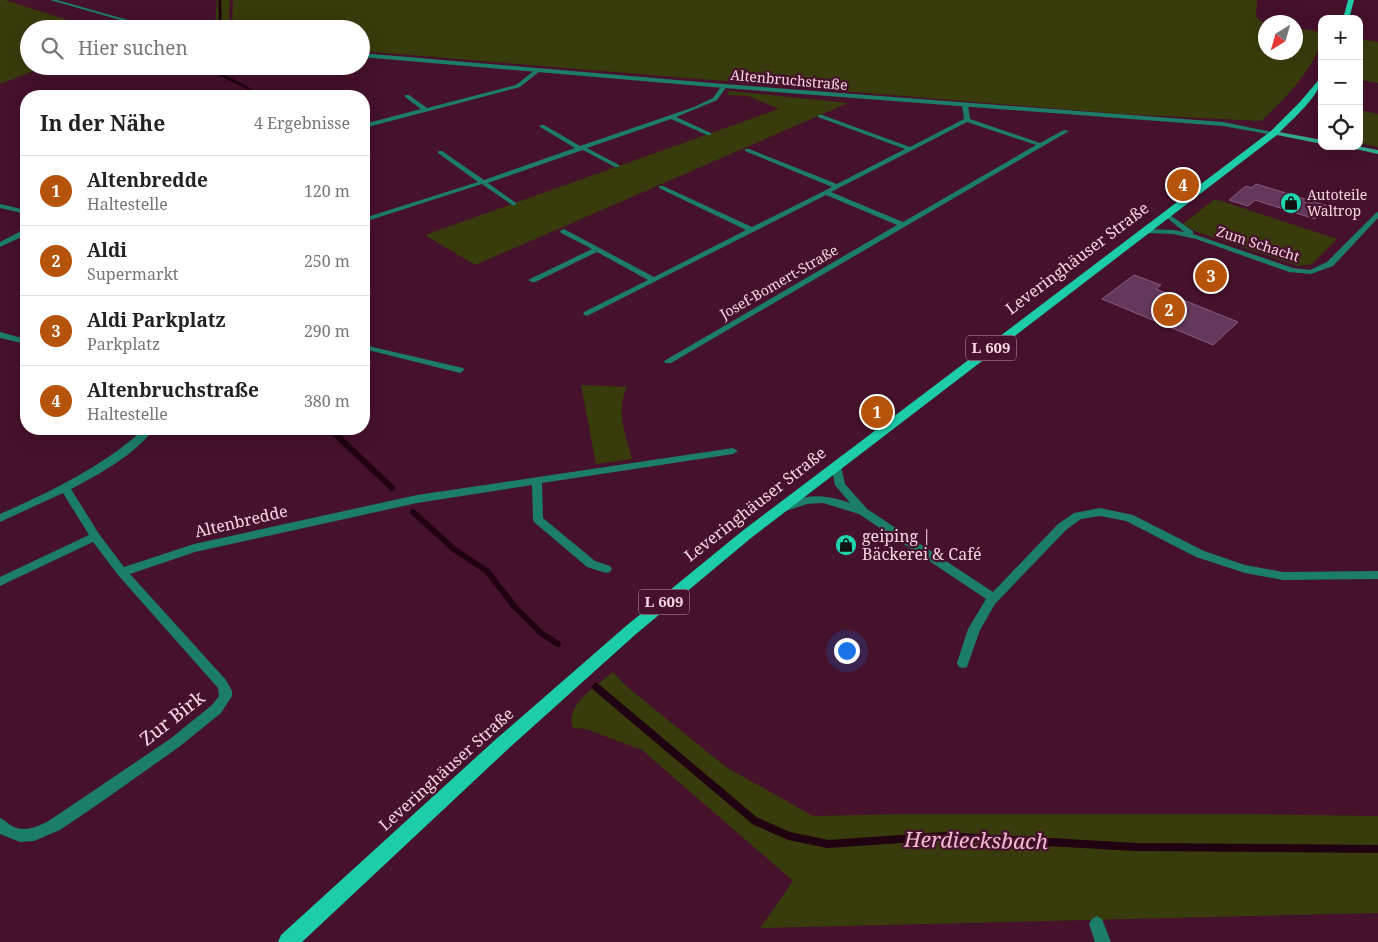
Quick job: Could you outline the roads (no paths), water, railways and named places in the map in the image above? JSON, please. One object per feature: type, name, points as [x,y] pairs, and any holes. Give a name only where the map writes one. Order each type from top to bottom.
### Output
[{"type":"main road","points":[[1347,15],[1351,0]]},
{"type":"main road","name":"L 609","points":[[1274,133],[1302,104],[1318,83]]},
{"type":"main road","points":[[1274,133],[1318,141]]},
{"type":"main road","name":"Leveringhäuser Straße","points":[[288,942],[501,745],[631,630],[777,511],[1274,133]]},
{"type":"main road","points":[[1363,149],[1378,152]]},
{"type":"street","points":[[52,0],[125,20]]},
{"type":"street","name":"Altenbruchstraße","points":[[370,56],[724,86],[1223,124],[1274,133]]},
{"type":"street","points":[[370,124],[518,86],[537,71]]},
{"type":"street","points":[[370,218],[483,182],[672,117],[715,100],[724,86]]},
{"type":"street","points":[[406,96],[426,110]]},
{"type":"street","points":[[965,105],[967,120]]},
{"type":"street","points":[[820,116],[910,149]]},
{"type":"street","points":[[672,117],[709,134]]},
{"type":"street","points":[[587,314],[652,279],[967,120],[1041,145]]},
{"type":"street","points":[[542,126],[617,166]]},
{"type":"street","name":"Josef-Bomert-Straße","points":[[668,361],[1066,130]]},
{"type":"street","points":[[748,150],[836,186]]},
{"type":"street","points":[[440,152],[514,204]]},
{"type":"street","points":[[661,187],[750,229]]},
{"type":"street","points":[[824,192],[903,224]]},
{"type":"street","points":[[0,206],[20,211]]},
{"type":"street","name":"Zum Schacht","points":[[1146,231],[1173,232],[1198,237],[1292,270],[1311,272],[1330,264],[1378,214]]},
{"type":"street","name":"Zum Schacht","points":[[1167,215],[1179,226],[1198,237]]},
{"type":"street","points":[[564,231],[652,279]]},
{"type":"street","points":[[0,245],[20,235]]},
{"type":"street","points":[[532,280],[598,250]]},
{"type":"street","points":[[0,335],[20,340]]},
{"type":"street","points":[[370,348],[460,370]]},
{"type":"street","points":[[0,518],[66,490],[134,444],[143,435]]},
{"type":"street","name":"Altenbredde","points":[[122,572],[194,548],[417,499],[733,451]]},
{"type":"street","points":[[836,466],[840,486],[864,512],[994,598]]},
{"type":"street","points":[[537,482],[538,519],[591,564],[606,569]]},
{"type":"street","points":[[66,490],[95,537],[122,572]]},
{"type":"street","points":[[777,511],[806,498],[826,499],[864,512]]},
{"type":"street","points":[[963,663],[974,629],[994,598],[1062,527],[1078,516],[1100,512],[1129,518],[1200,554],[1245,569],[1282,576],[1378,575]]},
{"type":"street","points":[[0,582],[95,537]]},
{"type":"street","name":"Zur Birk","points":[[0,825],[14,835],[26,836],[40,833],[55,825],[204,721],[225,698],[226,691],[222,684],[122,572]]},
{"type":"street","points":[[1097,924],[1103,942]]},
{"type":"waterway","name":"Herdiecksbach","points":[[220,0],[220,20]]},
{"type":"waterway","name":"Herdiecksbach","points":[[221,75],[250,90]]},
{"type":"waterway","name":"Herdiecksbach","points":[[336,435],[392,488]]},
{"type":"waterway","name":"Herdiecksbach","points":[[413,512],[455,550],[487,571],[515,607],[541,633],[558,644]]},
{"type":"waterway","name":"Herdiecksbach","points":[[596,687],[755,821],[789,836],[828,844],[944,836],[1136,847],[1378,849]]},
{"type":"place","name":"Altenbruchstraße","points":[[1183,185]]},
{"type":"place","name":"Autoteile Waltrop","points":[[1291,203]]},
{"type":"place","name":"Aldi Parkplatz","points":[[1211,276]]},
{"type":"place","name":"Aldi","points":[[1169,310]]},
{"type":"place","name":"Altenbredde","points":[[877,412]]},
{"type":"place","name":"geiping | Bäckerei & Café","points":[[846,545]]}]
